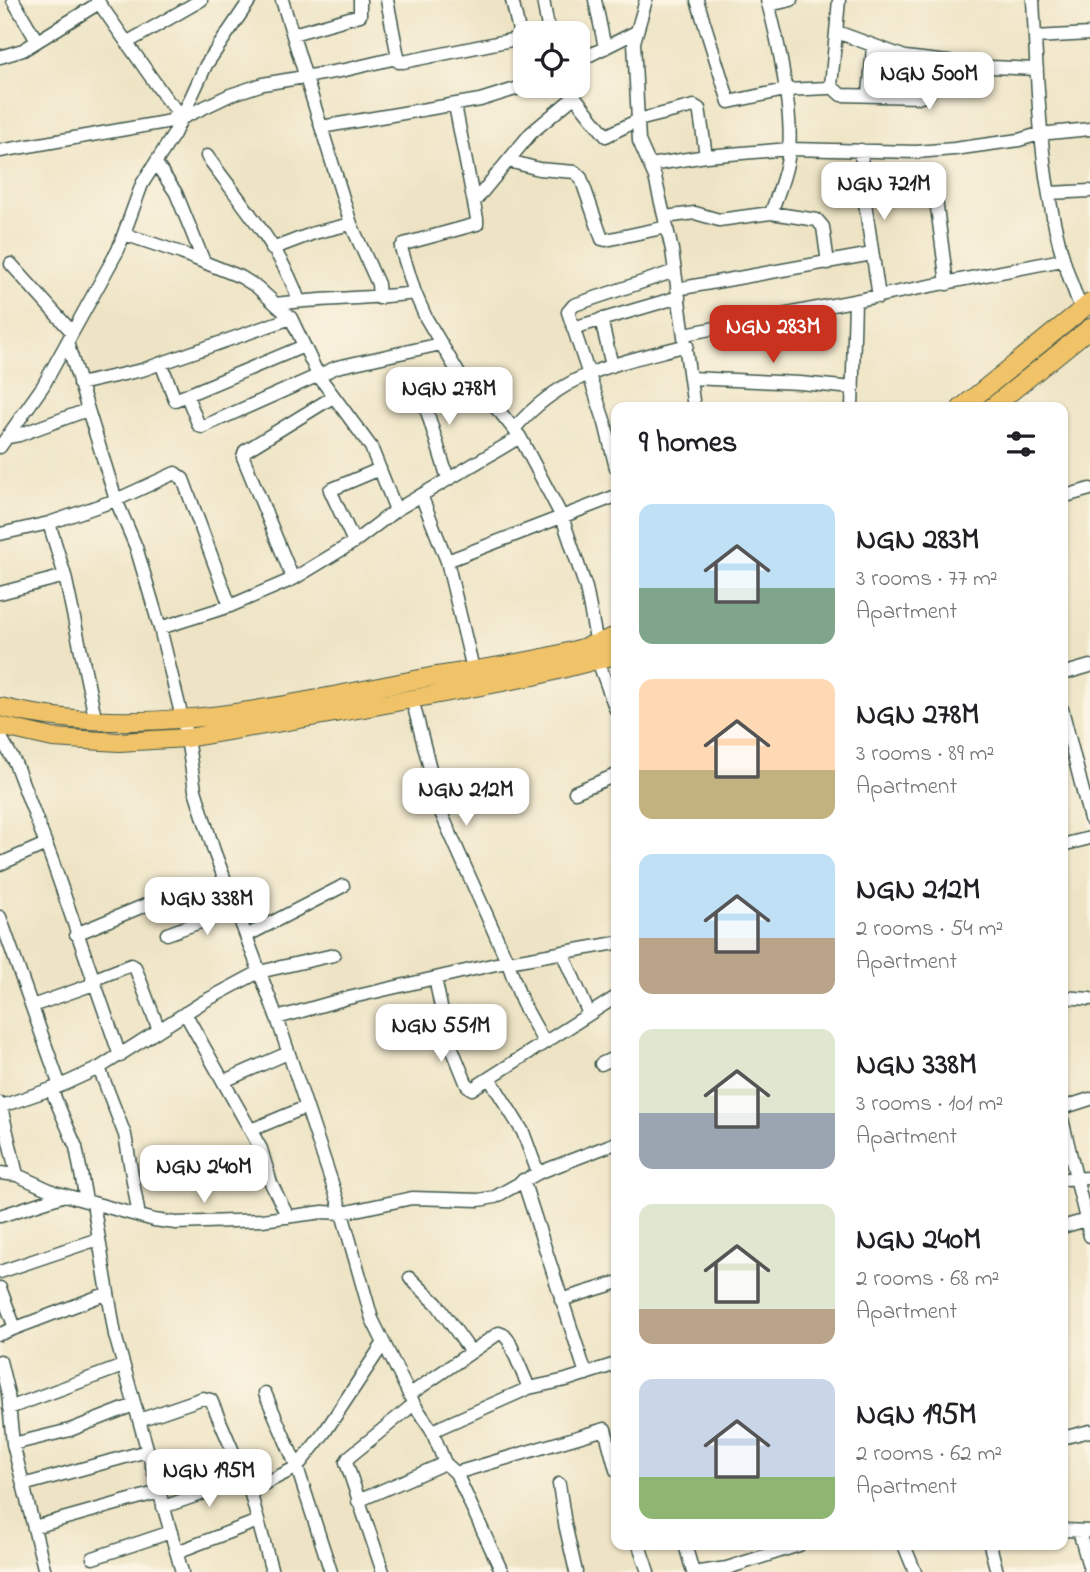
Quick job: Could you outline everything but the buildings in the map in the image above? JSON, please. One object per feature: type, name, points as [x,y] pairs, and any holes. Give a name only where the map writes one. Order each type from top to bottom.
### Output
[{"type":"main road","points":[[968,402],[1086,307]]},
{"type":"main road","points":[[998,402],[1090,328]]},
{"type":"main road","points":[[0,707],[32,715],[185,729],[412,699],[534,676],[597,652],[611,640]]},
{"type":"main road","points":[[0,726],[52,738],[119,742],[272,707],[473,669],[567,653],[611,654]]},
{"type":"street","points":[[13,0],[37,41]]},
{"type":"street","points":[[128,42],[201,0]]},
{"type":"street","points":[[4,442],[43,386],[118,250],[142,184],[157,165],[209,60],[250,0]]},
{"type":"street","points":[[282,0],[351,224],[374,274],[379,298]]},
{"type":"street","points":[[293,34],[360,15],[360,0]]},
{"type":"street","points":[[387,0],[399,62]]},
{"type":"street","points":[[512,0],[517,21]]},
{"type":"street","points":[[543,0],[547,21]]},
{"type":"street","points":[[595,0],[605,48]]},
{"type":"street","points":[[646,0],[634,42],[639,141],[650,165],[666,222],[693,402]]},
{"type":"street","points":[[697,0],[727,101],[785,90],[831,86]]},
{"type":"street","points":[[771,213],[789,149],[785,90],[768,3],[791,0]]},
{"type":"street","points":[[831,86],[839,0]]},
{"type":"street","points":[[1033,0],[1040,134],[1057,243],[1062,260],[1086,307]]},
{"type":"street","points":[[0,57],[23,50],[98,2],[167,100],[181,114]]},
{"type":"street","points":[[590,55],[636,32]]},
{"type":"street","points":[[837,32],[905,57],[1037,69]]},
{"type":"street","points":[[1035,37],[1090,34]]},
{"type":"street","points":[[0,151],[171,121],[181,114],[230,95],[277,81],[392,59],[399,62],[513,40]]},
{"type":"street","points":[[869,96],[873,46]]},
{"type":"street","points":[[831,86],[841,95],[926,96],[929,93],[927,61]]},
{"type":"street","points":[[321,127],[455,105],[513,90]]},
{"type":"street","points":[[474,202],[531,133],[573,98]]},
{"type":"street","points":[[575,98],[604,135],[638,120],[694,106],[699,109],[706,156]]},
{"type":"street","points":[[455,105],[478,219],[474,225],[402,245],[415,293],[441,344],[465,380],[500,412],[517,433],[562,517],[586,588],[597,652],[611,695]]},
{"type":"street","points":[[650,165],[706,156],[789,149],[916,152],[954,149],[1019,140],[1040,134],[1090,130]]},
{"type":"street","points":[[861,150],[863,188],[879,297]]},
{"type":"street","points":[[207,156],[259,227],[293,283],[299,301]]},
{"type":"street","points":[[509,161],[538,169],[575,172],[581,178],[602,239],[695,213],[719,220],[771,213],[820,222],[828,263]]},
{"type":"street","points":[[157,165],[176,193],[204,262]]},
{"type":"street","points":[[1049,193],[1090,191]]},
{"type":"street","points":[[935,192],[947,284]]},
{"type":"street","points":[[272,249],[327,229],[351,224]]},
{"type":"street","points":[[124,233],[204,262],[249,282],[291,318],[318,375],[371,447],[396,510]]},
{"type":"street","points":[[573,328],[678,293],[872,254]]},
{"type":"street","points":[[160,628],[230,606],[293,579],[517,433],[558,389],[589,373],[686,340],[1062,260]]},
{"type":"street","points":[[11,264],[70,337],[87,410],[116,500],[136,547],[160,628],[185,729],[195,790],[277,1018],[342,1213],[372,1319],[412,1399],[432,1431],[445,1463],[456,1474],[502,1572]]},
{"type":"street","points":[[611,450],[568,312],[570,307],[675,271]]},
{"type":"street","points":[[276,304],[379,298],[415,293]]},
{"type":"street","points":[[852,402],[855,302]]},
{"type":"street","points":[[79,384],[161,363],[291,318]]},
{"type":"street","points":[[600,319],[612,366]]},
{"type":"street","points":[[187,396],[199,426],[202,427],[318,375],[362,361],[441,344]]},
{"type":"street","points":[[161,363],[173,398],[178,400],[304,346]]},
{"type":"street","points":[[691,379],[853,388]]},
{"type":"street","points":[[448,479],[426,408],[430,396],[465,380]]},
{"type":"street","points":[[293,579],[243,457],[245,451],[333,397]]},
{"type":"street","points":[[4,442],[87,410]]},
{"type":"street","points":[[354,541],[330,490],[380,469]]},
{"type":"street","points":[[0,534],[49,523],[116,500],[175,473],[179,474],[230,606]]},
{"type":"street","points":[[1068,495],[1090,489]]},
{"type":"street","points":[[421,495],[447,561],[473,669]]},
{"type":"street","points":[[447,561],[611,498]]},
{"type":"street","points":[[49,523],[65,576],[96,722]]},
{"type":"street","points":[[0,593],[65,576]]},
{"type":"street","points":[[1068,672],[1090,666]]},
{"type":"street","points":[[412,699],[442,816],[508,963],[522,1002],[544,1042]]},
{"type":"street","points":[[1068,733],[1090,819]]},
{"type":"street","points":[[0,736],[15,763],[46,844],[120,1056]]},
{"type":"street","points":[[575,792],[611,777]]},
{"type":"street","points":[[1068,844],[1090,838]]},
{"type":"street","points":[[0,864],[46,844]]},
{"type":"street","points":[[246,936],[343,886]]},
{"type":"street","points":[[76,934],[148,904]]},
{"type":"street","points":[[167,934],[236,909]]},
{"type":"street","points":[[0,917],[32,1006],[55,1088],[76,1147],[98,1239],[115,1335],[182,1572]]},
{"type":"street","points":[[277,1018],[435,978],[611,944]]},
{"type":"street","points":[[562,952],[589,1014]]},
{"type":"street","points":[[17,1175],[1,1105],[55,1088],[99,1068],[203,1002],[259,972],[334,955]]},
{"type":"street","points":[[32,1006],[131,965],[135,967],[159,1030]]},
{"type":"street","points":[[435,978],[447,1036],[469,1088],[490,1079],[611,1000]]},
{"type":"street","points":[[1068,997],[1090,999]]},
{"type":"street","points":[[185,1013],[261,1149],[271,1183],[288,1217]]},
{"type":"street","points":[[224,1081],[288,1053]]},
{"type":"street","points":[[601,1064],[611,1059]]},
{"type":"street","points":[[99,1068],[125,1135],[139,1216]]},
{"type":"street","points":[[490,1079],[523,1132],[538,1173]]},
{"type":"street","points":[[1068,1106],[1090,1098]]},
{"type":"street","points":[[251,1130],[306,1107]]},
{"type":"street","points":[[0,1173],[17,1175],[47,1190],[89,1202],[176,1223],[288,1217],[323,1212],[342,1213],[412,1198],[479,1200],[495,1197],[538,1173],[611,1145]]},
{"type":"street","points":[[1090,1178],[1069,1178],[1088,1219],[1090,1236]]},
{"type":"street","points":[[523,1180],[586,1374]]},
{"type":"street","points":[[0,1216],[65,1195]]},
{"type":"street","points":[[1068,1225],[1088,1219]]},
{"type":"street","points":[[0,1272],[98,1239]]},
{"type":"street","points":[[410,1278],[437,1304],[471,1352]]},
{"type":"street","points":[[561,1300],[611,1285]]},
{"type":"street","points":[[0,1288],[15,1328]]},
{"type":"street","points":[[0,1334],[108,1293]]},
{"type":"street","points":[[383,1572],[347,1468],[349,1457],[412,1399],[499,1333],[509,1341],[529,1388]]},
{"type":"street","points":[[163,1507],[247,1485],[297,1466],[324,1433],[383,1344]]},
{"type":"street","points":[[0,1361],[9,1408],[6,1431],[13,1444],[45,1572]]},
{"type":"street","points":[[9,1408],[123,1366]]},
{"type":"street","points":[[432,1431],[529,1388],[611,1366]]},
{"type":"street","points":[[265,1393],[297,1466],[331,1572]]},
{"type":"street","points":[[139,1420],[203,1398],[211,1400],[247,1485],[272,1572]]},
{"type":"street","points":[[13,1444],[70,1430],[134,1405]]},
{"type":"street","points":[[456,1474],[605,1429],[611,1449]]},
{"type":"street","points":[[1068,1436],[1090,1431]]},
{"type":"street","points":[[23,1485],[147,1451]]},
{"type":"street","points":[[358,1501],[445,1463]]},
{"type":"street","points":[[559,1484],[576,1572]]},
{"type":"street","points":[[34,1527],[159,1492]]},
{"type":"street","points":[[177,1552],[258,1521]]},
{"type":"street","points":[[1085,1531],[1090,1570]]},
{"type":"street","points":[[93,1558],[171,1532]]},
{"type":"street","points":[[641,1550],[648,1572]]},
{"type":"street","points":[[686,1550],[692,1572]]},
{"type":"street","points":[[699,1572],[728,1570],[785,1550]]},
{"type":"street","points":[[906,1550],[915,1572]]},
{"type":"street","points":[[991,1550],[998,1572]]}]
